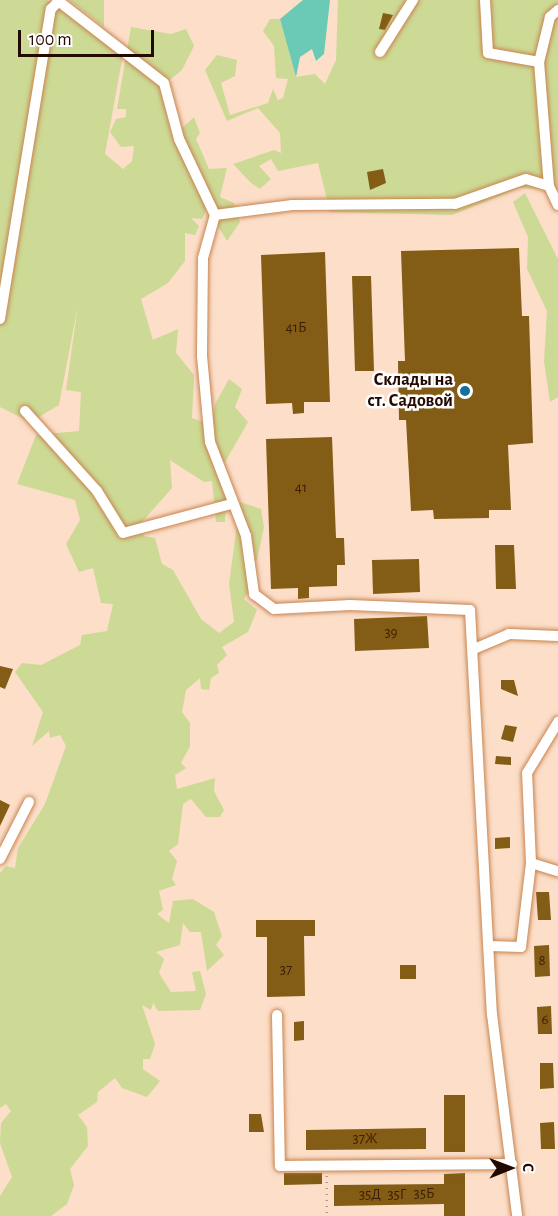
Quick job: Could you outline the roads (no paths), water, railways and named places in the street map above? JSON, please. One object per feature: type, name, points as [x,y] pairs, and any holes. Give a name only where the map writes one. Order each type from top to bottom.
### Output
[{"type":"street","points":[[380,52],[413,0]]},
{"type":"street","points":[[485,0],[488,53],[539,62]]},
{"type":"street","points":[[0,319],[51,9],[58,1],[164,83],[179,140],[214,215],[202,258],[202,356],[210,442],[231,504],[246,536],[254,594],[274,609],[350,605],[470,610],[474,649],[492,1014],[517,1216]]},
{"type":"street","points":[[558,10],[550,17],[539,62],[549,186],[558,205]]},
{"type":"street","points":[[549,186],[558,171]]},
{"type":"street","points":[[214,215],[292,205],[455,204],[526,179],[549,186]]},
{"type":"street","points":[[25,411],[97,491],[123,533],[231,504]]},
{"type":"street","points":[[474,649],[508,634],[558,636]]},
{"type":"street","points":[[490,946],[521,947],[531,863],[527,773],[558,722]]},
{"type":"street","points":[[0,859],[29,802]]},
{"type":"street","points":[[531,863],[558,871]]},
{"type":"street","points":[[277,1015],[280,1166],[512,1164]]},
{"type":"water","points":[[303,0],[330,0],[324,54],[316,61],[312,49],[300,57],[296,77],[280,19]]},
{"type":"place","name":"Склады на ст. Садовой","points":[[465,391]]}]
